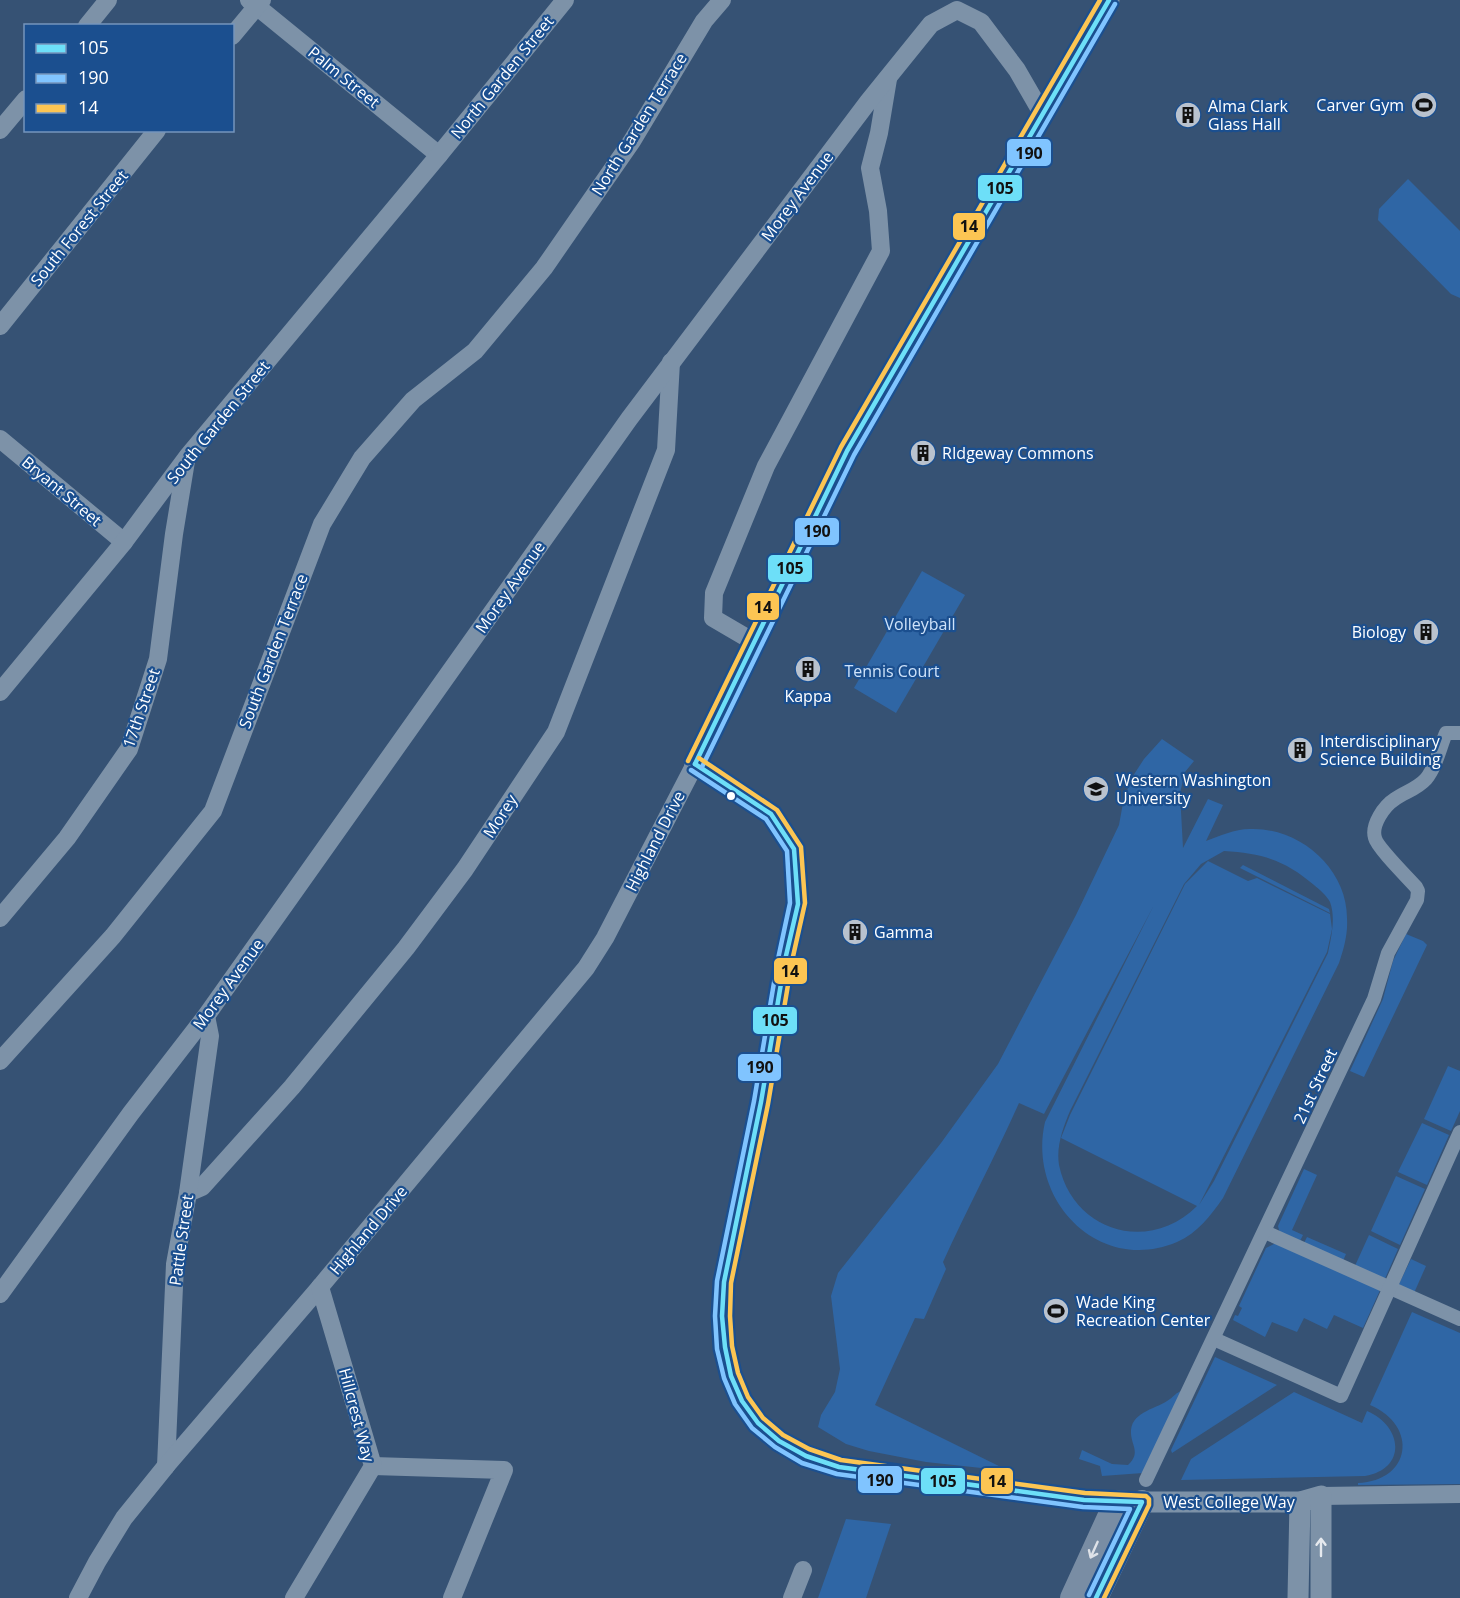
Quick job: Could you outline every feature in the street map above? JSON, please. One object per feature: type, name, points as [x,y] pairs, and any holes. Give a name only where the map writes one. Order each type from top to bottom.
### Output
[{"type":"main road","points":[[1096,1598],[1144,1491]]},
{"type":"main road","points":[[1072,1598],[1116,1502]]},
{"type":"street","points":[[89,24],[108,0]]},
{"type":"street","name":"North Garden Street","points":[[439,155],[565,0]]},
{"type":"street","name":"North Garden Terrace","points":[[557,249],[632,141],[704,21],[722,0]]},
{"type":"street","name":"Highland Drive","points":[[78,1598],[124,1518],[586,968],[695,764],[847,451],[1108,0]]},
{"type":"street","points":[[234,33],[256,2]]},
{"type":"street","name":"Palm Street","points":[[256,2],[439,155]]},
{"type":"street","name":"Morey Avenue","points":[[0,1294],[131,1113],[206,1016],[622,428],[888,77],[931,24],[957,10],[981,22],[1017,70],[1042,115]]},
{"type":"street","points":[[754,642],[713,618],[714,593],[766,466],[881,251],[878,211],[870,168],[879,133],[888,77]]},
{"type":"street","points":[[0,130],[24,101]]},
{"type":"street","name":"South Forest Street","points":[[0,326],[155,132]]},
{"type":"street","name":"South Garden Street","points":[[0,692],[124,542],[187,457],[439,155]]},
{"type":"street","name":"South Garden Terrace","points":[[0,1061],[113,936],[213,811],[322,524],[362,458],[413,400],[476,351],[557,249]]},
{"type":"street","name":"Morey","points":[[188,1193],[202,1187],[292,1087],[406,948],[465,869],[556,732],[666,450],[671,362]]},
{"type":"street","name":"Bryant Street","points":[[0,439],[124,542]]},
{"type":"street","name":"17th Street","points":[[0,918],[67,838],[129,749],[158,659],[174,534],[187,457]]},
{"type":"street","name":"21st Street","points":[[1144,1491],[1374,999],[1388,953],[1417,900],[1418,891],[1376,842],[1374,831],[1381,814],[1392,801],[1414,789],[1428,776],[1446,733],[1460,733]]},
{"type":"street","name":"West College Way","points":[[695,764],[771,814],[794,849],[798,904],[785,960],[761,1102],[724,1281],[722,1302],[724,1342],[732,1382],[752,1418],[783,1445],[819,1462],[839,1467],[1072,1499],[1116,1502],[1144,1491],[1300,1502],[1321,1496]]},
{"type":"street","name":"Pattle Street","points":[[166,1466],[175,1264],[188,1193],[210,1036],[206,1016]]},
{"type":"street","points":[[1214,1339],[1341,1396],[1460,1131]]},
{"type":"street","points":[[1265,1232],[1460,1319]]},
{"type":"street","name":"Hillcrest Way","points":[[294,1598],[373,1466],[320,1287]]},
{"type":"street","points":[[373,1466],[504,1470],[452,1598]]},
{"type":"street","points":[[1321,1598],[1321,1496],[1460,1494]]},
{"type":"street","points":[[1298,1598],[1300,1502]]},
{"type":"street","points":[[792,1598],[802,1569]]},
{"type":"green space","points":[[1408,179],[1460,231],[1460,298],[1451,294],[1378,220],[1379,209]]},
{"type":"green space","points":[[922,571],[965,595],[896,713],[854,688]]},
{"type":"green space","points":[[1162,739],[1194,761],[1185,772],[1180,793],[1183,848],[1208,799],[1223,805],[1206,841],[1238,830],[1268,830],[1286,835],[1317,854],[1339,883],[1345,900],[1347,930],[1339,963],[1223,1198],[1214,1211],[1198,1229],[1177,1242],[1148,1250],[1121,1248],[1096,1239],[1075,1224],[1058,1203],[1047,1178],[1042,1151],[1045,1122],[1154,905],[1044,1114],[1019,1103],[943,1262],[946,1269],[924,1319],[915,1318],[875,1405],[1009,1471],[926,1462],[846,1444],[818,1427],[821,1415],[835,1392],[840,1369],[831,1296],[838,1273],[941,1143],[998,1064],[1076,915],[1119,825],[1131,779],[1144,759]],"holes":[[[1224,851],[1261,856],[1293,869],[1325,895],[1332,908],[1332,928],[1330,914],[1257,878],[1248,881],[1208,861],[1185,884],[1070,1115],[1061,1138],[1197,1206],[1178,1221],[1157,1229],[1136,1232],[1115,1229],[1096,1220],[1080,1206],[1067,1188],[1058,1158],[1059,1144],[1063,1131],[1070,1111],[1184,884],[1201,864]],[[1331,932],[1328,953],[1214,1181],[1199,1205],[1327,952]]]},
{"type":"green space","points":[[1243,865],[1329,909],[1330,913],[1240,868]]},
{"type":"green space","points":[[1406,934],[1427,945],[1364,1077],[1350,1071],[1383,999],[1393,961]]},
{"type":"green space","points":[[1448,1066],[1460,1071],[1460,1111],[1451,1131],[1424,1119]]},
{"type":"green space","points":[[1422,1123],[1449,1135],[1427,1185],[1398,1172]]},
{"type":"green space","points":[[1304,1169],[1317,1175],[1292,1230],[1303,1235],[1299,1243],[1280,1234],[1278,1226]]},
{"type":"green space","points":[[1396,1176],[1425,1189],[1400,1245],[1371,1231]]},
{"type":"green space","points":[[1369,1235],[1398,1249],[1384,1281],[1354,1268]]},
{"type":"green space","points":[[1307,1237],[1346,1254],[1342,1263],[1303,1245]]},
{"type":"green space","points":[[1276,1243],[1381,1288],[1363,1328],[1334,1315],[1327,1329],[1304,1318],[1297,1332],[1272,1322],[1265,1337],[1233,1320],[1242,1308],[1239,1306],[1266,1248]]},
{"type":"green space","points":[[1411,1259],[1426,1266],[1414,1293],[1398,1286]]},
{"type":"green space","points":[[1412,1312],[1460,1333],[1460,1484],[1358,1485],[1358,1483],[1376,1480],[1389,1473],[1398,1463],[1402,1451],[1402,1438],[1396,1426],[1386,1414],[1370,1405]]},
{"type":"green space","points":[[1215,1357],[1277,1385],[1172,1453],[1171,1450]]},
{"type":"green space","points":[[1181,1391],[1143,1473],[1102,1476],[1100,1466],[1079,1459],[1082,1450],[1112,1464],[1128,1465],[1135,1452],[1131,1430],[1136,1419]]},
{"type":"green space","points":[[1294,1392],[1362,1423],[1367,1411],[1379,1418],[1388,1426],[1395,1446],[1394,1456],[1388,1465],[1379,1472],[1365,1476],[1181,1480],[1191,1459]]},
{"type":"green space","points":[[846,1519],[891,1524],[866,1598],[818,1598]]},
{"type":"transit line","name":"14","points":[[688,761],[841,447],[1100,0]]},
{"type":"transit line","name":"105","points":[[695,764],[847,451],[1109,0]]},
{"type":"transit line","name":"190","points":[[702,767],[854,455],[1115,4]]},
{"type":"transit line","name":"14","points":[[699,758],[777,810],[801,847],[805,903],[792,961],[768,1104],[731,1283],[732,1346],[738,1373],[748,1397],[763,1418],[783,1435],[809,1449],[841,1460],[1085,1493],[1146,1496],[1149,1499],[1149,1505],[1104,1598]]},
{"type":"transit line","name":"105","points":[[695,764],[771,814],[794,849],[798,904],[785,960],[761,1102],[724,1282],[722,1316],[725,1347],[731,1376],[742,1401],[758,1423],[779,1441],[806,1456],[839,1467],[1084,1500],[1142,1502],[1096,1598]]},
{"type":"transit line","name":"190","points":[[691,770],[766,819],[787,851],[790,903],[754,1101],[717,1281],[715,1316],[717,1349],[724,1378],[735,1404],[752,1428],[775,1447],[802,1463],[837,1474],[1083,1507],[1130,1509],[1089,1595]]},
{"type":"place","name":"Carver Gym","points":[[1424,105]]},
{"type":"place","name":"Alma Clark Glass Hall","points":[[1188,115]]},
{"type":"place","name":"RIdgeway Commons","points":[[923,453]]},
{"type":"place","name":"Biology","points":[[1426,632]]},
{"type":"place","name":"Kappa","points":[[808,669]]},
{"type":"place","name":"Interdisciplinary Science Building","points":[[1300,750]]},
{"type":"place","name":"Western Washington University","points":[[1096,789]]},
{"type":"place","name":"Gamma","points":[[855,932]]},
{"type":"place","name":"Wade King Recreation Center","points":[[1056,1311]]},
{"type":"park label","name":"Volleyball","points":[[920,624]]},
{"type":"park label","name":"Tennis Court","points":[[892,671]]}]
